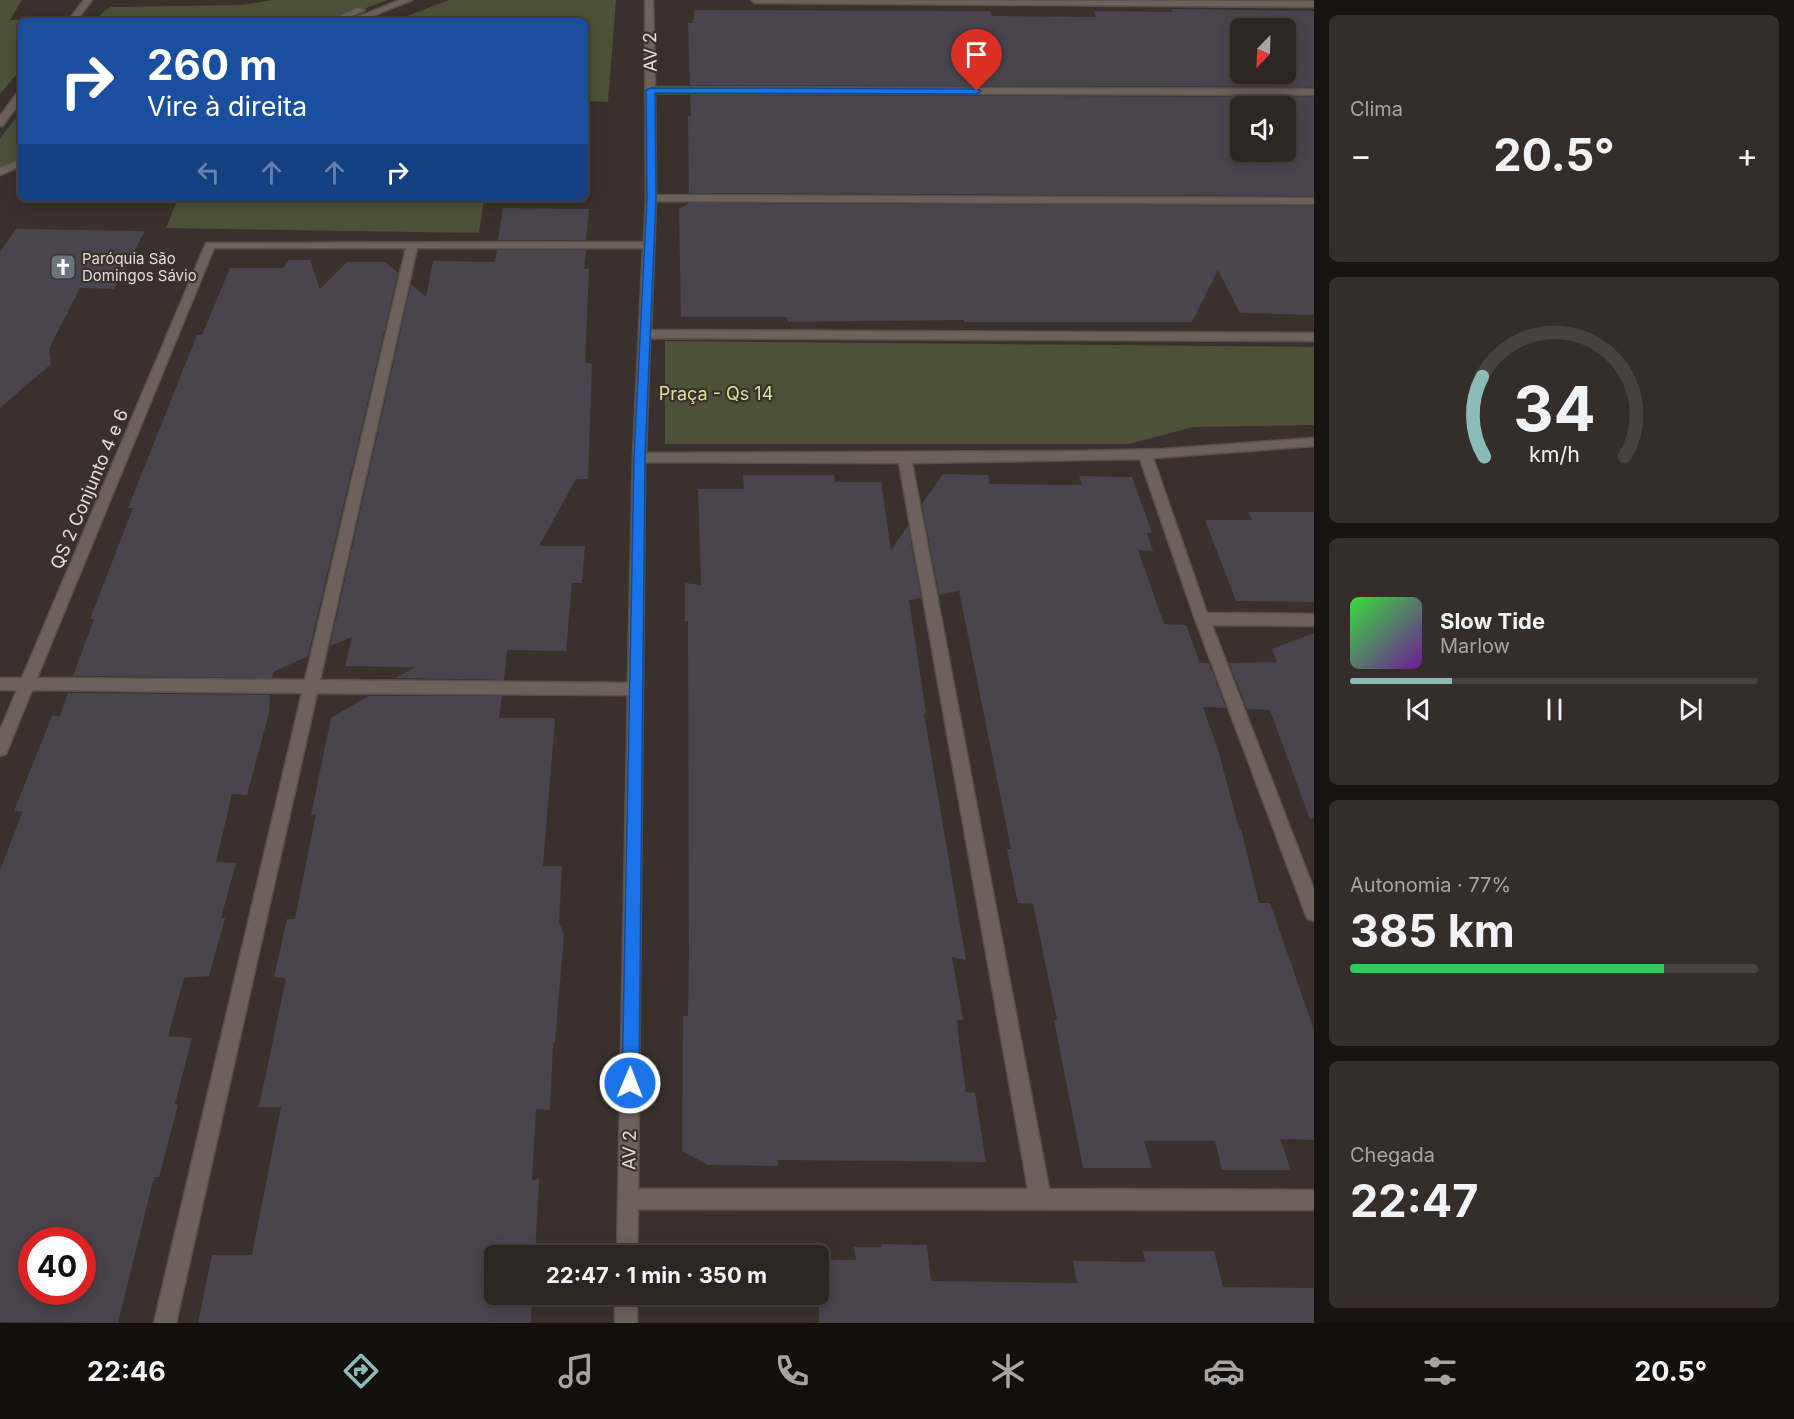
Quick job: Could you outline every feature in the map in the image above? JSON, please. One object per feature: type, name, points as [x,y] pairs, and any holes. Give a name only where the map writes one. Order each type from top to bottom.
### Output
[{"type":"street","points":[[74,18],[88,0]]},
{"type":"street","points":[[341,18],[386,0]]},
{"type":"street","points":[[360,18],[408,0]]},
{"type":"street","name":"AV 2","points":[[627,1245],[638,689],[639,457],[651,198],[649,0]]},
{"type":"street","points":[[754,0],[1314,4]]},
{"type":"street","points":[[651,90],[1314,92]]},
{"type":"street","points":[[0,123],[18,98]]},
{"type":"street","points":[[0,172],[18,163]]},
{"type":"street","points":[[0,180],[18,171]]},
{"type":"street","points":[[651,198],[1314,201]]},
{"type":"street","name":"QS 2 Conjunto 4 e 6","points":[[0,749],[211,244],[412,245]]},
{"type":"street","points":[[165,1323],[412,245],[649,245]]},
{"type":"street","points":[[645,334],[1314,337]]},
{"type":"street","points":[[639,457],[905,458],[1145,454],[1314,442]]},
{"type":"street","points":[[1145,454],[1202,619],[1305,867],[1314,913]]},
{"type":"street","points":[[905,458],[1040,1197]]},
{"type":"street","points":[[1202,619],[1314,620]]},
{"type":"street","points":[[0,684],[638,689]]},
{"type":"street","points":[[628,1199],[1040,1197],[1314,1200]]},
{"type":"street","points":[[626,1305],[626,1323]]},
{"type":"green space","points":[[0,0],[22,0],[10,20],[18,20],[18,73],[0,94]]},
{"type":"green space","points":[[273,0],[387,0],[341,18],[98,18],[111,7],[242,5]]},
{"type":"green space","points":[[449,0],[616,0],[608,102],[588,101],[588,18],[402,18]]},
{"type":"green space","points":[[18,116],[18,161],[0,170],[0,138]]},
{"type":"green space","points":[[177,201],[484,201],[479,233],[166,228]]},
{"type":"green space","name":"Praça - Qs 14","points":[[665,341],[1314,347],[1314,425],[1193,427],[1129,444],[665,444]]},
{"type":"building","points":[[1171,9],[1314,11],[1314,87],[690,85],[688,23],[693,23],[695,10],[990,11],[992,16],[1096,17],[1094,11],[1173,12]]},
{"type":"building","points":[[690,95],[1230,97],[1230,162],[1296,162],[1296,97],[1314,97],[1314,196],[689,193],[688,116],[691,116]]},
{"type":"building","points":[[689,203],[1314,206],[1314,315],[1240,313],[1218,270],[1192,322],[964,322],[964,320],[788,322],[787,317],[681,317],[679,209]]},
{"type":"building","points":[[503,208],[589,209],[586,240],[498,240]]},
{"type":"building","points":[[16,229],[145,231],[114,289],[80,288],[49,349],[51,364],[0,408],[0,252]]},
{"type":"building","points":[[497,250],[586,250],[584,269],[589,269],[585,362],[592,364],[588,479],[576,479],[539,546],[585,546],[582,583],[572,583],[566,651],[507,650],[504,680],[396,678],[415,667],[345,666],[352,637],[330,646],[411,284],[426,297],[433,261],[495,262]]},
{"type":"building","points":[[289,260],[310,260],[320,289],[347,262],[385,262],[398,273],[308,656],[273,672],[272,678],[73,676],[94,619],[90,619],[133,508],[128,508],[197,335],[202,335],[230,268],[283,268]]},
{"type":"building","points":[[943,474],[988,475],[990,484],[1082,485],[1079,476],[1132,477],[1152,533],[1147,533],[1153,551],[1138,550],[1164,624],[1186,625],[1200,663],[1209,663],[1226,708],[1203,707],[1219,753],[1239,829],[1241,829],[1259,903],[1270,903],[1314,1030],[1314,1140],[1280,1139],[1291,1170],[1222,1170],[1215,1141],[1144,1141],[1152,1168],[1083,1168],[1054,1020],[1057,1020],[1033,904],[1018,903],[1007,849],[1011,849],[959,591],[939,595],[922,504]]},
{"type":"building","points":[[743,475],[834,475],[835,482],[881,482],[891,550],[908,525],[921,598],[909,600],[926,713],[924,714],[966,960],[952,957],[963,1020],[957,1020],[959,1040],[966,1092],[975,1093],[986,1162],[778,1160],[778,1166],[708,1165],[682,1151],[683,1016],[688,1016],[689,956],[688,621],[685,621],[685,583],[701,585],[698,489],[744,489]]},
{"type":"building","points":[[1248,512],[1314,512],[1314,602],[1236,601],[1205,520],[1252,520]]},
{"type":"building","points":[[1314,633],[1314,818],[1310,819],[1270,710],[1247,709],[1229,663],[1277,662],[1272,649]]},
{"type":"building","points":[[68,693],[270,695],[269,713],[247,795],[232,794],[216,862],[236,863],[221,918],[225,918],[209,976],[184,978],[168,1036],[192,1038],[175,1104],[178,1105],[159,1177],[154,1177],[118,1323],[0,1322],[0,870],[23,811],[14,811],[52,716],[60,716]]},
{"type":"building","points":[[368,696],[502,696],[499,718],[555,718],[543,866],[562,866],[559,922],[564,935],[555,1043],[553,1043],[550,1110],[536,1109],[532,1180],[539,1179],[536,1245],[484,1245],[484,1305],[532,1305],[531,1323],[198,1323],[212,1255],[252,1255],[281,1107],[259,1107],[286,978],[274,977],[287,919],[295,919],[316,814],[311,815],[331,718]]},
{"type":"building","points":[[881,1244],[927,1245],[931,1281],[1077,1283],[1073,1261],[1145,1262],[1143,1251],[1214,1251],[1223,1287],[1314,1288],[1314,1323],[819,1323],[819,1305],[829,1305],[829,1260],[856,1260],[854,1247],[881,1247]]},
{"type":"place","name":"Paróquia São Domingos Sávio","points":[[63,267]]},
{"type":"route","points":[[630,1083],[638,689],[639,457],[651,198],[651,90],[977,91]]}]
